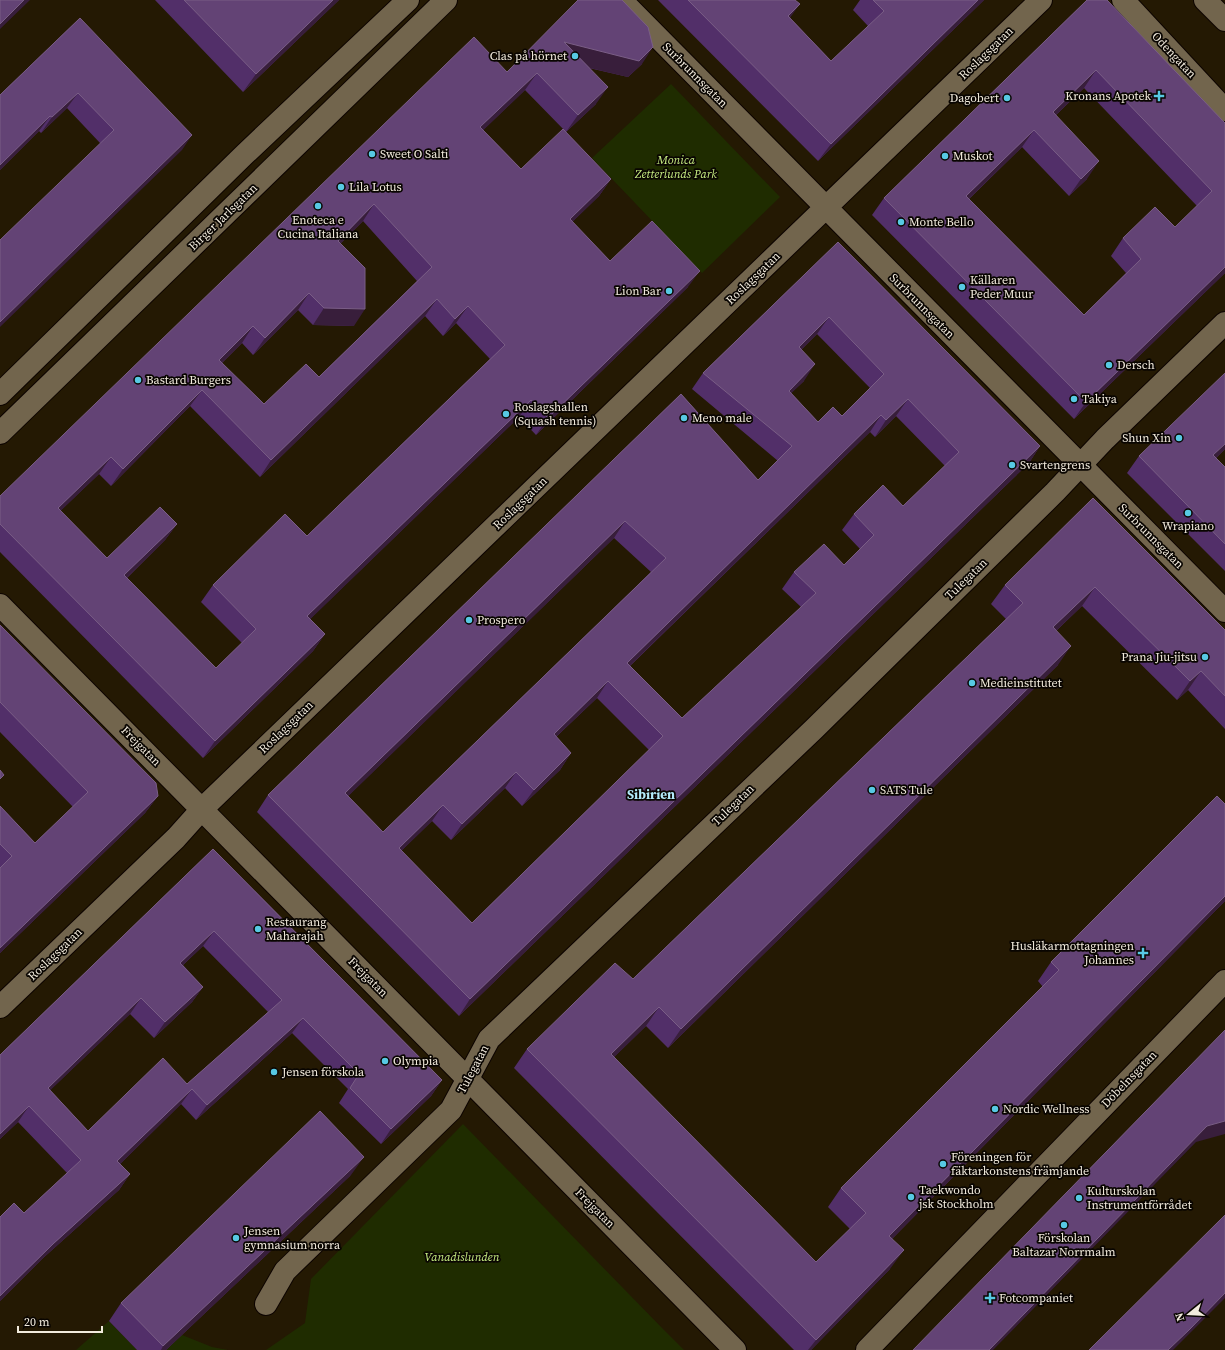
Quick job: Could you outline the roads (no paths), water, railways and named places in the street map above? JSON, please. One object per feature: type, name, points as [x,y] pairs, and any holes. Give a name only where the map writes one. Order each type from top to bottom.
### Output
[{"type":"street","points":[[0,394],[245,154],[408,0]]},
{"type":"street","name":"Birger Jarlsgatan","points":[[0,433],[446,0]]},
{"type":"street","name":"Surbrunnsgatan","points":[[621,0],[1225,611]]},
{"type":"street","name":"Roslagsgatan","points":[[0,1007],[176,838],[202,809],[1042,0]]},
{"type":"street","name":"Odengatan","points":[[1123,0],[1225,110]]},
{"type":"street","points":[[1205,0],[1225,20]]},
{"type":"street","name":"Tulegatan","points":[[266,1304],[285,1271],[451,1110],[489,1039],[814,729],[1081,465],[1105,439],[1225,323]]},
{"type":"street","name":"Frejgatan","points":[[0,606],[468,1078],[499,1112],[735,1350]]},
{"type":"street","name":"Döbelnsgatan","points":[[868,1350],[1225,981]]},
{"type":"place","name":"Clas på hörnet","points":[[575,56]]},
{"type":"place","name":"Kronans Apotek","points":[[1159,96]]},
{"type":"place","name":"Dagobert","points":[[1007,98]]},
{"type":"place","name":"Sweet O Salti","points":[[372,154]]},
{"type":"place","name":"Muskot","points":[[945,156]]},
{"type":"place","name":"Lila Lotus","points":[[341,187]]},
{"type":"place","name":"Enoteca e Cucina Italiana","points":[[318,206]]},
{"type":"place","name":"Monte Bello","points":[[901,222]]},
{"type":"place","name":"Källaren Peder Muur","points":[[962,287]]},
{"type":"place","name":"Lion Bar","points":[[669,291]]},
{"type":"place","name":"Dersch","points":[[1109,365]]},
{"type":"place","name":"Bastard Burgers","points":[[138,380]]},
{"type":"place","name":"Takiya","points":[[1074,399]]},
{"type":"place","name":"Roslagshallen (Squash tennis)","points":[[506,414]]},
{"type":"place","name":"Meno male","points":[[684,418]]},
{"type":"place","name":"Shun Xin","points":[[1179,438]]},
{"type":"place","name":"Svartengrens","points":[[1012,465]]},
{"type":"place","name":"Wrapiano","points":[[1188,513]]},
{"type":"place","name":"Prospero","points":[[469,620]]},
{"type":"place","name":"Prana Jiu-jitsu","points":[[1205,657]]},
{"type":"place","name":"Medieinstitutet","points":[[972,683]]},
{"type":"place","name":"SATS Tule","points":[[872,790]]},
{"type":"place","name":"Restaurang Maharajah","points":[[258,929]]},
{"type":"place","name":"Husläkarmottagningen Johannes","points":[[1143,953]]},
{"type":"place","name":"Olympia","points":[[385,1061]]},
{"type":"place","name":"Jensen förskola","points":[[274,1072]]},
{"type":"place","name":"Nordic Wellness","points":[[995,1109]]},
{"type":"place","name":"Föreningen för fäktarkonstens främjande","points":[[943,1164]]},
{"type":"place","name":"Taekwondo jsk Stockholm","points":[[911,1197]]},
{"type":"place","name":"Kulturskolan Instrumentförrådet","points":[[1079,1198]]},
{"type":"place","name":"Förskolan Baltazar Norrmalm","points":[[1064,1225]]},
{"type":"place","name":"Jensen gymnasium norra","points":[[236,1238]]},
{"type":"place","name":"Fotcompaniet","points":[[990,1298]]},
{"type":"district","name":"Sibirien","points":[[651,794]]},
{"type":"park label","name":"Monica Zetterlunds Park","points":[[676,167]]},
{"type":"park label","name":"Vanadislunden","points":[[462,1257]]}]
